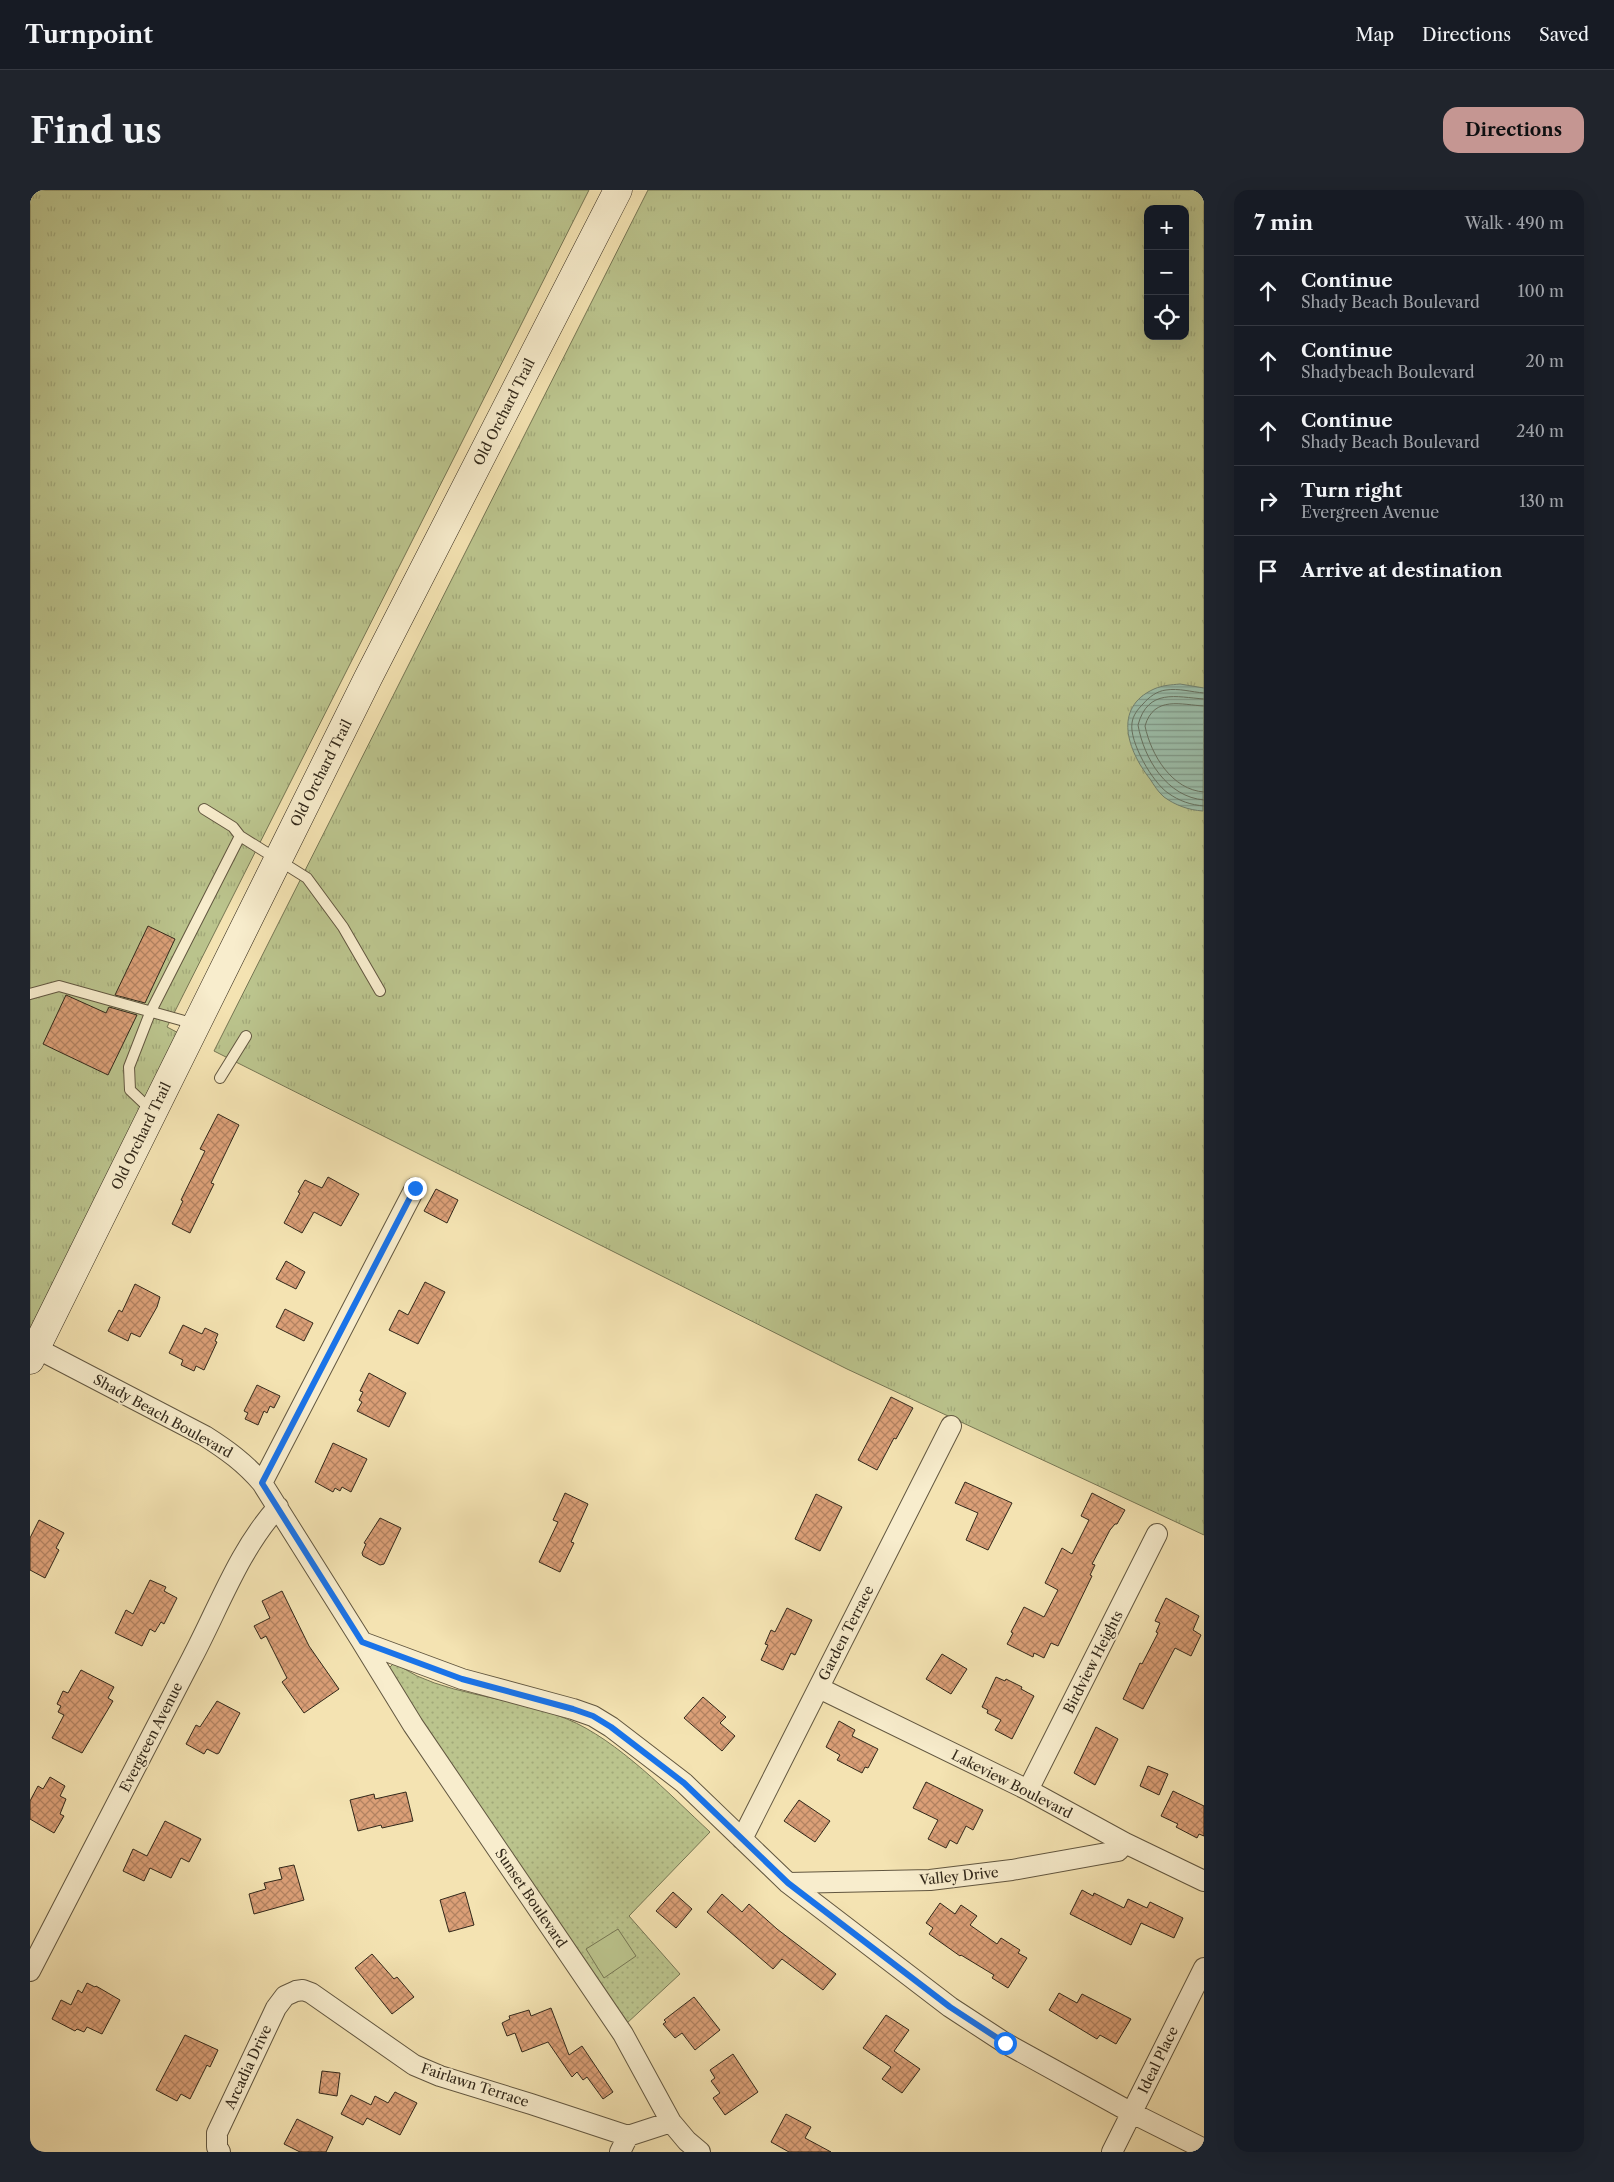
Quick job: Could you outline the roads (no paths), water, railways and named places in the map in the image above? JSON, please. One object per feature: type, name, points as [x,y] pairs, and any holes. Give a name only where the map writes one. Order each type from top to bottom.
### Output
[{"type":"street","name":"Old Orchard Trail","points":[[33,1354],[372,669],[618,190]]},
{"type":"street","points":[[262,1483],[415,1188]]},
{"type":"street","name":"Shady Beach Boulevard","points":[[33,1354],[205,1436],[231,1452],[247,1466],[262,1483],[278,1507],[362,1642]]},
{"type":"street","name":"Garden Terrace","points":[[742,1839],[951,1426]]},
{"type":"street","name":"Evergreen Avenue","points":[[30,1971],[207,1630],[246,1548],[262,1524],[278,1507]]},
{"type":"street","name":"Birdview Heights","points":[[1028,1790],[1157,1534]]},
{"type":"street","points":[[362,1642],[462,1679],[538,1698],[593,1716],[611,1727],[677,1777],[788,1883],[950,2007],[1005,2043],[1132,2113],[1204,2149]]},
{"type":"street","name":"Sunset Boulevard","points":[[362,1642],[413,1726],[623,2034],[671,2122],[687,2141],[700,2152]]},
{"type":"street","name":"Lakeview Boulevard","points":[[818,1688],[1028,1790],[1124,1843],[1204,1881]]},
{"type":"street","name":"Valley Drive","points":[[788,1883],[930,1880],[1012,1870],[1118,1851],[1124,1843]]},
{"type":"street","name":"Ideal Place","points":[[1112,2152],[1204,1968]]},
{"type":"street","name":"Fairlawn Terrace","points":[[296,1990],[311,1993],[414,2065],[440,2076],[541,2107],[624,2144],[671,2122]]},
{"type":"street","name":"Arcadia Drive","points":[[220,2152],[217,2147],[216,2133],[276,2008],[285,1996],[296,1990]]},
{"type":"lane","points":[[204,810],[233,827],[240,836],[307,878],[343,927],[380,991]]},
{"type":"lane","points":[[153,1111],[130,1090],[130,1067],[150,1013],[240,836]]},
{"type":"lane","points":[[30,994],[59,986],[150,1013],[196,1024]]},
{"type":"lane","points":[[220,1078],[246,1036]]},
{"type":"water","points":[[1180,684],[1204,688],[1203,811],[1177,805],[1160,793],[1135,756],[1128,731],[1128,718],[1133,707],[1141,697],[1157,688]]}]
